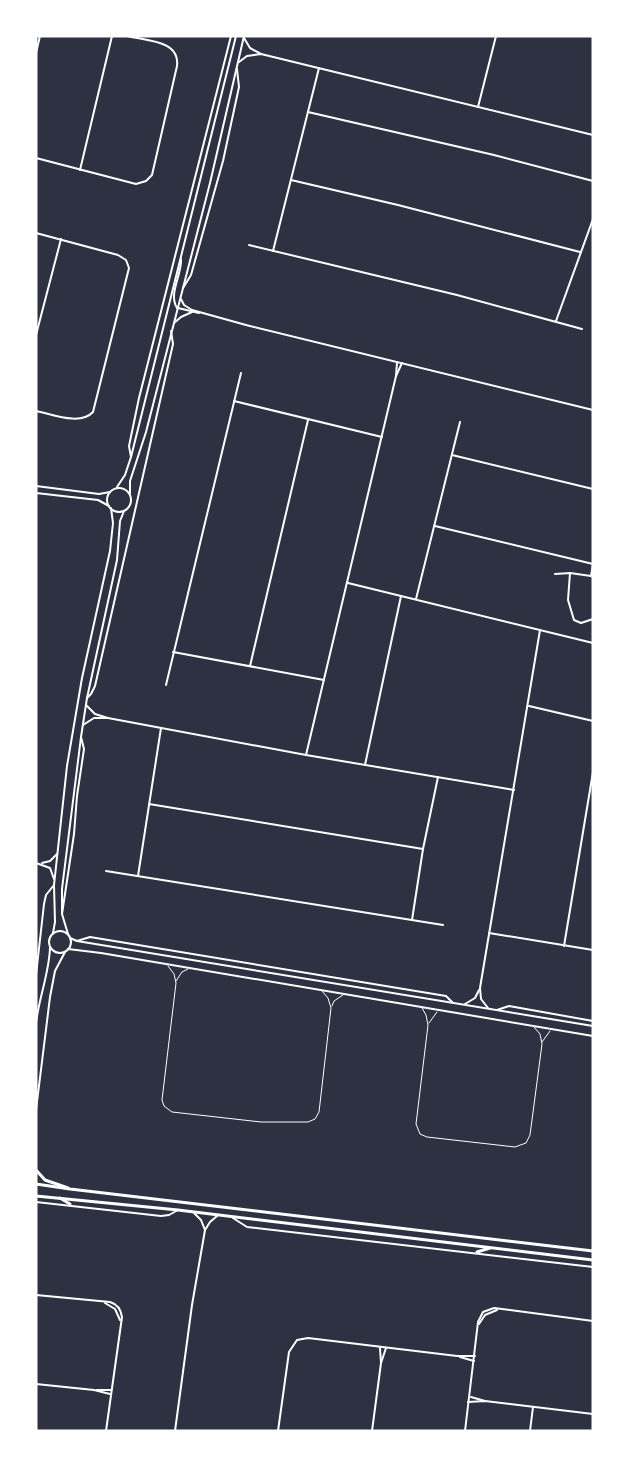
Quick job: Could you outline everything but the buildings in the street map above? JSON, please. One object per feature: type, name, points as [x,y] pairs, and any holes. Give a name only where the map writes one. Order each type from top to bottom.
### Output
[{"type":"main road","points":[[36,1170],[45,1180],[70,1189]]},
{"type":"main road","points":[[36,1184],[593,1251]]},
{"type":"main road","points":[[36,1196],[178,1210],[593,1260]]},
{"type":"main road","points":[[58,1197],[70,1204]]},
{"type":"main road","points":[[516,1250],[518,1241]]},
{"type":"main road","points":[[477,1252],[493,1247]]},
{"type":"street","points":[[36,53],[40,36]]},
{"type":"street","points":[[80,170],[112,36]]},
{"type":"street","points":[[36,158],[136,184],[146,181],[153,172],[177,66],[176,52],[166,45],[127,36]]},
{"type":"street","points":[[131,457],[129,446],[139,398],[231,36]]},
{"type":"street","points":[[36,486],[99,494],[117,488],[125,475],[236,36]]},
{"type":"street","points":[[478,107],[496,36]]},
{"type":"street","points":[[244,37],[250,48],[261,54],[593,135]]},
{"type":"street","points":[[36,1110],[55,971],[71,942],[62,915],[65,865],[82,726],[117,560],[120,520],[130,505],[130,482],[146,432],[244,37]]},
{"type":"street","points":[[238,62],[247,56],[261,54]]},
{"type":"street","points":[[273,250],[319,68]]},
{"type":"street","points":[[182,290],[191,275],[223,160],[239,87],[237,69]]},
{"type":"street","points":[[308,112],[494,155],[593,181]]},
{"type":"street","points":[[291,180],[580,252]]},
{"type":"street","points":[[555,322],[593,219]]},
{"type":"street","points":[[36,233],[118,255],[129,263],[129,273],[96,404],[90,416],[79,419],[36,411]]},
{"type":"street","points":[[36,335],[61,239]]},
{"type":"street","points":[[249,245],[457,295],[582,329]]},
{"type":"street","points":[[177,308],[173,299],[181,265],[180,256]]},
{"type":"street","points":[[180,297],[187,307],[205,314]]},
{"type":"street","points":[[177,308],[593,410]]},
{"type":"street","points":[[172,326],[181,317],[192,312]]},
{"type":"street","points":[[87,698],[95,686],[128,547],[173,344],[171,332]]},
{"type":"street","points":[[306,755],[382,437],[397,362]]},
{"type":"street","points":[[396,376],[402,363]]},
{"type":"street","points":[[166,685],[241,373]]},
{"type":"street","points":[[234,401],[382,437]]},
{"type":"street","points":[[250,666],[308,420]]},
{"type":"street","points":[[417,599],[460,422]]},
{"type":"street","points":[[452,454],[593,489]]},
{"type":"street","points":[[117,488],[123,488],[130,493]]},
{"type":"street","points":[[36,1023],[39,997],[49,966],[48,940],[53,933],[55,922],[54,879],[65,778],[82,678],[110,551],[113,523],[107,500],[110,492]]},
{"type":"street","points":[[36,493],[98,500],[119,512],[124,511]]},
{"type":"street","points":[[435,525],[593,564],[592,577],[570,573],[555,574]]},
{"type":"street","points":[[570,573],[567,592],[574,620],[581,623],[593,619]]},
{"type":"street","points":[[347,582],[593,643]]},
{"type":"street","points":[[365,765],[401,596]]},
{"type":"street","points":[[488,1008],[481,999],[480,988],[540,630]]},
{"type":"street","points":[[173,652],[324,680]]},
{"type":"street","points":[[86,705],[94,714],[108,718],[306,755],[514,790]]},
{"type":"street","points":[[527,706],[593,721]]},
{"type":"street","points":[[82,726],[91,719],[108,718]]},
{"type":"street","points":[[138,876],[161,728]]},
{"type":"street","points":[[62,915],[75,834],[77,796],[84,749],[81,737]]},
{"type":"street","points":[[564,946],[593,772]]},
{"type":"street","points":[[412,920],[423,849],[438,777]]},
{"type":"street","points":[[149,804],[423,849]]},
{"type":"street","points":[[54,879],[50,868],[36,863],[48,862],[57,854]]},
{"type":"street","points":[[106,871],[443,925]]},
{"type":"street","points":[[36,975],[44,904],[46,895],[54,885]]},
{"type":"street","points":[[53,933],[60,930],[77,941],[593,1026]]},
{"type":"street","points":[[489,933],[593,950]]},
{"type":"street","points":[[77,941],[90,937],[446,996],[453,1002]]},
{"type":"street","points":[[101,953],[100,949],[103,944]]},
{"type":"street","points":[[50,948],[57,953],[66,951],[101,953],[593,1036]]},
{"type":"street","points":[[465,1005],[474,998],[480,988]]},
{"type":"street","points":[[497,1010],[509,1006],[593,1021]]},
{"type":"street","points":[[36,1202],[70,1204],[160,1216],[169,1215],[178,1210]]},
{"type":"street","points":[[194,1213],[201,1220],[205,1230]]},
{"type":"street","points":[[175,1431],[205,1230],[218,1216]]},
{"type":"street","points":[[230,1217],[247,1227],[593,1267]]},
{"type":"street","points":[[36,1294],[113,1303],[118,1310],[121,1323],[106,1431]]},
{"type":"street","points":[[465,1431],[480,1317],[488,1311],[501,1310],[593,1321]]},
{"type":"street","points":[[278,1431],[289,1352],[297,1340],[308,1338],[457,1356],[475,1356]]},
{"type":"street","points":[[380,1347],[381,1363]]},
{"type":"street","points":[[372,1431],[381,1363],[386,1348]]},
{"type":"street","points":[[457,1356],[474,1361]]},
{"type":"street","points":[[36,1384],[111,1390]]},
{"type":"street","points":[[94,1390],[111,1395]]},
{"type":"street","points":[[469,1396],[485,1401],[593,1414]]},
{"type":"street","points":[[468,1402],[485,1401]]},
{"type":"street","points":[[530,1431],[533,1407]]},
{"type":"lane","points":[[167,965],[172,970],[176,983]]},
{"type":"lane","points":[[189,968],[182,972],[176,983],[162,1100],[164,1106],[172,1112],[256,1121],[313,1120],[319,1112],[331,1008],[334,1001],[345,994]]},
{"type":"lane","points":[[320,990],[328,998],[331,1008]]},
{"type":"lane","points":[[420,1006],[426,1015],[428,1025],[416,1124],[420,1134],[427,1137],[515,1148],[526,1143],[530,1136],[542,1044],[546,1035],[554,1028]]},
{"type":"lane","points":[[428,1025],[440,1010]]},
{"type":"lane","points":[[531,1025],[538,1031],[542,1044]]}]
